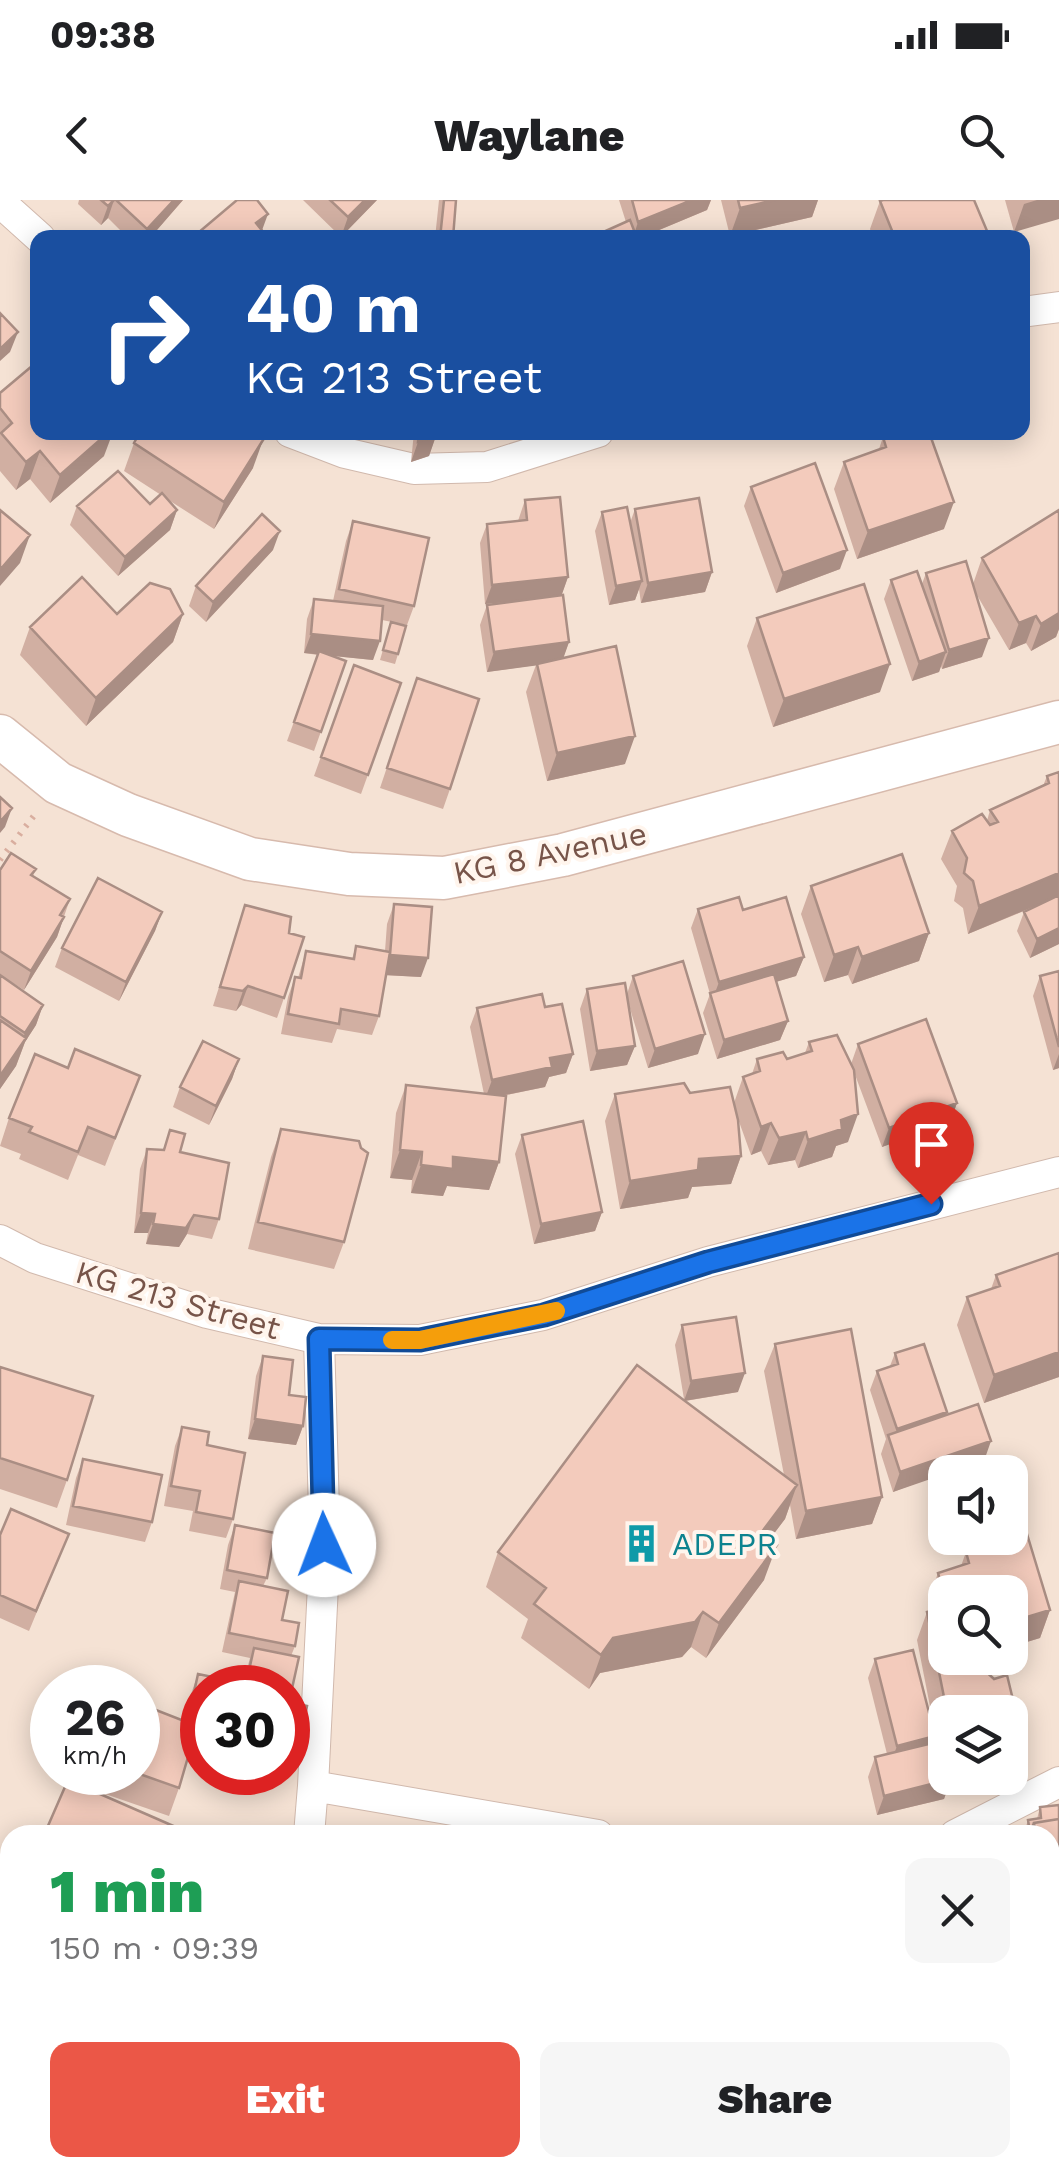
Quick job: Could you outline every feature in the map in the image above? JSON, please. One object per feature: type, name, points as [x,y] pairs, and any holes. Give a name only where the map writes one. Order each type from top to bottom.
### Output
[{"type":"street","points":[[0,202],[31,230]]},
{"type":"street","points":[[1030,311],[1059,307]]},
{"type":"street","points":[[311,440],[345,453],[414,468],[487,467],[573,440]]},
{"type":"street","name":"KG 8 Avenue","points":[[0,736],[58,784],[128,816],[250,859],[349,874],[444,878],[563,855],[1059,722]]},
{"type":"street","name":"KG 213 Street","points":[[0,1240],[35,1258],[207,1313],[319,1339],[420,1340],[544,1315],[708,1262],[1059,1172]]},
{"type":"street","points":[[310,1825],[324,1545],[319,1339]]},
{"type":"street","points":[[975,1825],[1059,1782]]},
{"type":"street","points":[[314,1786],[540,1825]]},
{"type":"path","points":[[0,860],[58,784]]},
{"type":"shaded area","points":[[0,200],[1059,200],[1059,1825],[0,1825]]},
{"type":"building","points":[[116,200],[174,200],[147,229]]},
{"type":"building","points":[[237,200],[257,200],[268,214],[256,223],[262,230],[201,230]]},
{"type":"building","points":[[330,200],[365,200],[348,217]]},
{"type":"building","points":[[444,200],[456,200],[454,230],[441,230]]},
{"type":"building","points":[[632,200],[692,200],[638,222]]},
{"type":"building","points":[[738,200],[775,200],[740,208]]},
{"type":"building","points":[[974,200],[987,230],[892,230],[880,201]]},
{"type":"building","points":[[630,220],[634,230],[608,230]]},
{"type":"building","points":[[0,313],[18,332],[0,349]]},
{"type":"building","points":[[30,368],[30,440],[100,440],[60,475],[40,451],[26,462],[1,433],[12,423],[0,408],[0,393]]},
{"type":"building","points":[[136,440],[263,440],[224,502],[134,443]]},
{"type":"building","points":[[884,440],[932,440],[954,502],[868,531],[844,462],[886,447]]},
{"type":"building","points":[[815,463],[847,550],[783,573],[751,487]]},
{"type":"building","points":[[118,471],[150,504],[162,493],[177,510],[125,557],[77,506]]},
{"type":"building","points":[[560,497],[568,577],[492,585],[487,524],[527,520],[525,500]]},
{"type":"building","points":[[699,498],[712,572],[648,583],[635,509]]},
{"type":"building","points":[[627,507],[642,581],[616,586],[602,512]]},
{"type":"building","points":[[0,510],[30,535],[0,570]]},
{"type":"building","points":[[1059,510],[1059,613],[1041,624],[1036,616],[1019,623],[982,558]]},
{"type":"building","points":[[262,514],[280,531],[213,602],[196,586]]},
{"type":"building","points":[[353,521],[429,538],[414,606],[339,589]]},
{"type":"building","points":[[966,561],[989,638],[949,650],[926,573]]},
{"type":"building","points":[[917,571],[946,652],[919,662],[891,580]]},
{"type":"building","points":[[82,577],[117,614],[150,583],[170,589],[183,614],[96,698],[30,627]]},
{"type":"building","points":[[864,584],[890,664],[784,699],[757,618]]},
{"type":"building","points":[[563,595],[569,642],[494,652],[487,605]]},
{"type":"building","points":[[314,599],[383,606],[380,641],[311,634]]},
{"type":"building","points":[[391,622],[406,626],[398,654],[383,650]]},
{"type":"building","points":[[616,646],[635,736],[557,753],[537,664]]},
{"type":"building","points":[[319,651],[346,661],[321,732],[294,722]]},
{"type":"building","points":[[354,665],[401,683],[368,775],[321,757]]},
{"type":"building","points":[[417,678],[479,699],[450,789],[387,768]]},
{"type":"building","points":[[1059,772],[1059,873],[979,906],[973,881],[964,873],[967,858],[952,831],[982,814],[990,825],[998,822],[990,810],[1049,783],[1047,776]]},
{"type":"building","points":[[0,797],[12,808],[0,822]]},
{"type":"building","points":[[11,853],[36,869],[31,875],[70,899],[60,915],[64,917],[31,971],[0,951],[0,870]]},
{"type":"building","points":[[902,854],[929,933],[862,957],[858,947],[834,955],[811,886]]},
{"type":"building","points":[[98,878],[162,912],[126,982],[62,948]]},
{"type":"building","points":[[1059,895],[1059,928],[1037,939],[1024,912]]},
{"type":"building","points":[[739,897],[743,910],[786,897],[804,957],[719,982],[698,909]]},
{"type":"building","points":[[394,904],[432,907],[428,958],[390,955]]},
{"type":"building","points":[[245,905],[291,917],[289,933],[304,937],[284,998],[248,986],[243,991],[220,987]]},
{"type":"building","points":[[356,946],[390,952],[379,1016],[341,1009],[339,1024],[288,1014],[295,977],[301,978],[306,951],[354,959]]},
{"type":"building","points":[[683,961],[705,1034],[655,1049],[633,976]]},
{"type":"building","points":[[1059,971],[1059,1047],[1040,976]]},
{"type":"building","points":[[774,974],[788,1021],[724,1040],[710,993]]},
{"type":"building","points":[[0,975],[43,1005],[25,1033],[0,1016]]},
{"type":"building","points":[[625,983],[635,1046],[597,1051],[587,989]]},
{"type":"building","points":[[542,994],[545,1007],[562,1004],[573,1054],[550,1058],[552,1067],[492,1080],[477,1008]]},
{"type":"building","points":[[926,1019],[957,1103],[889,1128],[858,1044]]},
{"type":"building","points":[[0,1020],[26,1038],[0,1076]]},
{"type":"building","points":[[837,1035],[854,1070],[858,1114],[841,1120],[842,1129],[808,1140],[806,1132],[779,1138],[771,1123],[761,1127],[743,1077],[760,1071],[757,1059],[783,1052],[787,1059],[812,1051],[809,1042]]},
{"type":"building","points":[[203,1041],[239,1059],[216,1106],[180,1087]]},
{"type":"building","points":[[75,1049],[140,1076],[115,1138],[88,1127],[78,1152],[29,1132],[32,1127],[9,1118],[35,1054],[68,1068]]},
{"type":"building","points":[[684,1083],[690,1093],[730,1087],[741,1156],[699,1159],[698,1170],[630,1181],[615,1094]]},
{"type":"building","points":[[406,1085],[506,1096],[499,1162],[453,1157],[453,1169],[421,1165],[422,1152],[400,1150]]},
{"type":"building","points":[[583,1121],[602,1212],[541,1224],[522,1135]]},
{"type":"building","points":[[281,1129],[359,1141],[368,1153],[344,1242],[258,1222]]},
{"type":"building","points":[[170,1130],[185,1134],[180,1152],[229,1163],[219,1219],[194,1215],[186,1228],[153,1224],[155,1214],[141,1213],[147,1149],[164,1150]]},
{"type":"building","points":[[1059,1253],[1059,1352],[994,1375],[967,1297],[1000,1286],[996,1275]]},
{"type":"building","points":[[736,1317],[745,1373],[691,1381],[682,1325]]},
{"type":"building","points":[[851,1329],[882,1497],[806,1511],[775,1344]]},
{"type":"building","points":[[924,1344],[947,1412],[897,1429],[877,1371],[898,1364],[895,1353]]},
{"type":"building","points":[[263,1356],[293,1360],[289,1395],[306,1397],[303,1426],[255,1419]]},
{"type":"building","name":"ADEPR","points":[[637,1365],[797,1485],[761,1533],[777,1545],[719,1623],[703,1612],[695,1622],[613,1638],[601,1655],[534,1604],[546,1588],[498,1552]]},
{"type":"building","points":[[0,1367],[93,1396],[67,1480],[0,1458]]},
{"type":"building","points":[[978,1404],[991,1441],[950,1455],[928,1455],[928,1462],[900,1472],[888,1435]]},
{"type":"building","points":[[182,1427],[209,1432],[207,1445],[245,1453],[233,1519],[196,1512],[200,1491],[171,1486]]},
{"type":"building","points":[[83,1459],[162,1475],[152,1522],[73,1506]]},
{"type":"building","points":[[11,1509],[69,1534],[36,1611],[0,1595],[0,1535]]},
{"type":"building","points":[[235,1525],[275,1533],[267,1578],[227,1570]]},
{"type":"building","points":[[1028,1537],[1050,1610],[1028,1617],[1028,1575],[939,1575],[969,1563],[967,1555],[1028,1555]]},
{"type":"building","points":[[239,1581],[288,1591],[282,1620],[299,1623],[295,1646],[229,1633]]},
{"type":"building","points":[[254,1648],[299,1657],[297,1665],[250,1665]]},
{"type":"building","points":[[913,1650],[928,1709],[928,1738],[897,1746],[875,1659]]},
{"type":"building","points":[[940,1675],[990,1675],[994,1679],[1007,1675],[1012,1695],[944,1695]]},
{"type":"building","points":[[160,1712],[180,1719],[179,1788],[160,1781]]},
{"type":"building","points":[[928,1744],[928,1785],[884,1796],[875,1757]]},
{"type":"building","points":[[61,1795],[102,1795],[171,1825],[48,1825]]},
{"type":"building","points":[[1059,1805],[1059,1819],[1029,1825],[1028,1820],[1041,1818],[1040,1807]]},
{"type":"building","points":[[1059,1819],[1059,1825],[1034,1823]]},
{"type":"slow traffic","points":[[392,1340],[420,1340],[556,1311]]},
{"type":"place","name":"ADEPR","points":[[642,1544]]},
{"type":"route","points":[[324,1545],[319,1339],[420,1340],[544,1315],[708,1262],[931,1204]]}]
